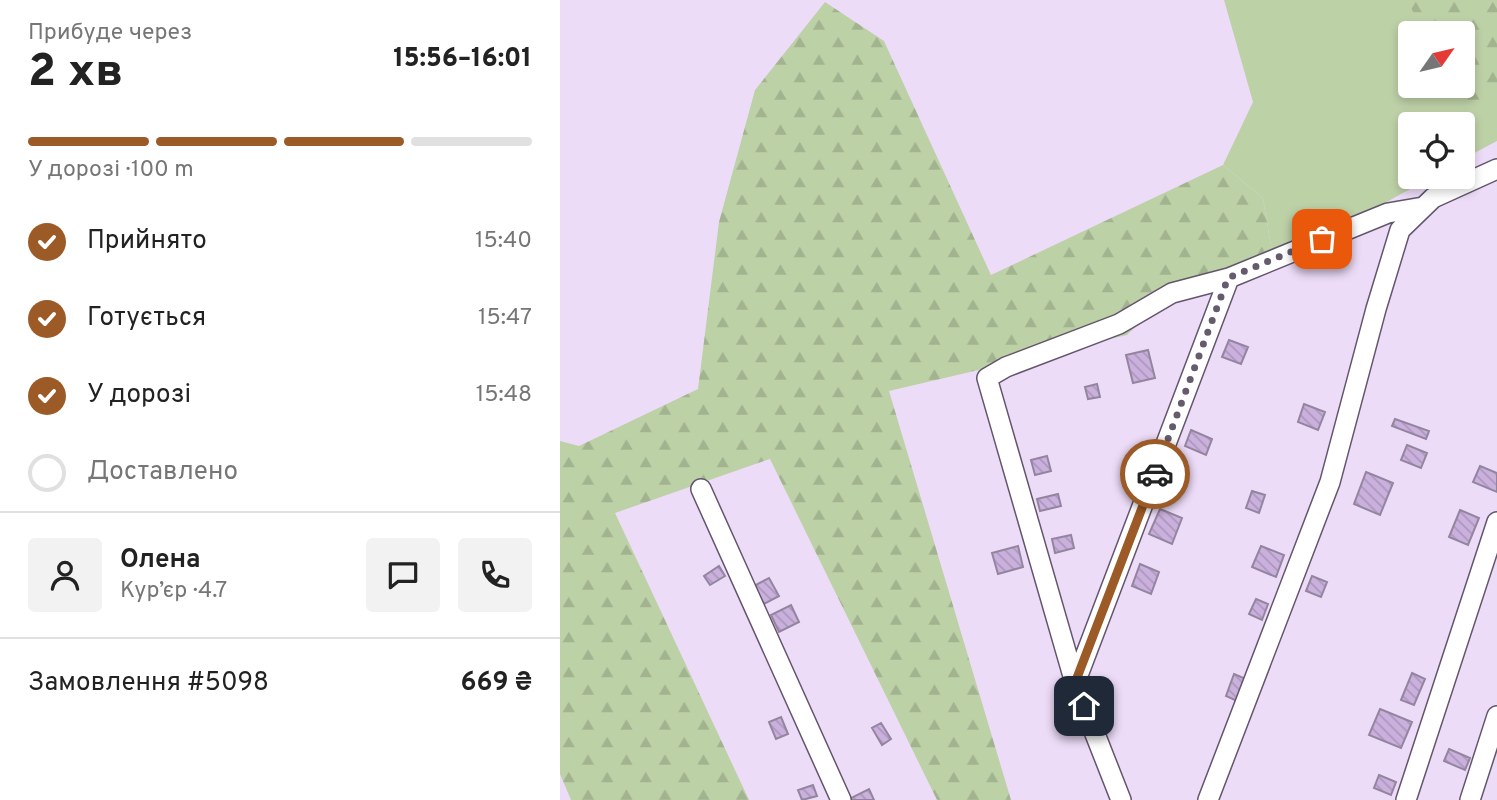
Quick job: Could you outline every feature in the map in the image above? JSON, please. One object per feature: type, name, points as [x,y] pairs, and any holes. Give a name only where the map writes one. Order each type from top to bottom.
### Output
[{"type":"street","points":[[1208,800],[1330,482],[1400,230],[1433,198],[1497,169]]},
{"type":"street","points":[[1121,800],[1075,683],[987,378],[1006,367],[1119,324],[1172,293],[1228,278],[1388,213],[1423,207]]},
{"type":"street","points":[[1075,683],[1228,278]]},
{"type":"street","points":[[701,489],[841,800]]},
{"type":"street","points":[[1406,800],[1497,522]]},
{"type":"street","points":[[1470,800],[1497,716]]},
{"type":"green space","points":[[1224,0],[1497,0],[1497,141],[1475,153],[1475,112],[1398,112],[1398,189],[1410,189],[1274,264],[1263,198],[1223,165],[1253,102]]},
{"type":"green space","points":[[1407,0],[1497,0],[1497,102],[1465,112],[1458,98],[1475,98],[1475,21],[1418,21]]},
{"type":"green space","points":[[825,2],[884,41],[991,275],[1223,165],[1263,198],[1274,264],[1161,303],[1127,335],[889,391],[1011,800],[937,800],[770,459],[615,513],[749,800],[571,800],[560,774],[560,441],[579,446],[698,389],[719,222],[755,90]]},
{"type":"building","points":[[1229,340],[1248,347],[1241,364],[1222,357]]},
{"type":"building","points":[[1148,350],[1155,378],[1133,383],[1126,355]]},
{"type":"building","points":[[1097,384],[1100,397],[1088,399],[1085,387]]},
{"type":"building","points":[[1304,404],[1325,412],[1318,430],[1298,422]]},
{"type":"building","points":[[1395,419],[1429,431],[1426,439],[1392,426]]},
{"type":"building","points":[[1191,430],[1212,439],[1206,455],[1185,446]]},
{"type":"building","points":[[1407,445],[1427,453],[1421,468],[1401,460]]},
{"type":"building","points":[[1047,456],[1051,471],[1035,475],[1031,460]]},
{"type":"building","points":[[1480,466],[1497,473],[1497,492],[1473,482]]},
{"type":"building","points":[[1366,472],[1393,483],[1380,515],[1354,504]]},
{"type":"building","points":[[1252,491],[1265,495],[1259,513],[1246,508]]},
{"type":"building","points":[[1058,494],[1061,506],[1040,511],[1037,499]]},
{"type":"building","points":[[1160,509],[1182,518],[1172,544],[1149,534]]},
{"type":"building","points":[[1460,510],[1479,518],[1468,545],[1449,537]]},
{"type":"building","points":[[1071,535],[1074,548],[1055,553],[1052,539]]},
{"type":"building","points":[[1018,546],[1023,567],[998,574],[992,553]]},
{"type":"building","points":[[1261,546],[1284,555],[1276,577],[1252,567]]},
{"type":"building","points":[[1140,564],[1159,572],[1151,594],[1132,586]]},
{"type":"building","points":[[719,566],[725,576],[710,585],[704,576]]},
{"type":"building","points":[[1312,576],[1327,582],[1321,597],[1306,591]]},
{"type":"building","points":[[769,578],[779,596],[764,604],[754,586]]},
{"type":"building","points":[[1256,599],[1268,604],[1262,620],[1249,614]]},
{"type":"building","points":[[791,605],[799,622],[779,632],[771,615]]},
{"type":"building","points":[[1412,673],[1425,679],[1414,705],[1401,700]]},
{"type":"building","points":[[1234,674],[1246,679],[1237,701],[1226,696]]},
{"type":"building","points":[[1380,709],[1412,722],[1401,748],[1369,735]]},
{"type":"building","points":[[781,717],[788,734],[776,739],[769,722]]},
{"type":"building","points":[[881,723],[891,739],[882,745],[872,728]]},
{"type":"building","points":[[1449,749],[1470,758],[1465,770],[1444,761]]},
{"type":"building","points":[[1379,775],[1396,782],[1391,795],[1374,788]]},
{"type":"building","points":[[813,785],[817,796],[802,800],[798,790]]},
{"type":"building","points":[[869,789],[874,800],[849,800],[849,799]]},
{"type":"way so far","points":[[1155,474],[1228,278],[1322,239]]},
{"type":"route","points":[[1084,706],[1075,683],[1155,474]]}]
